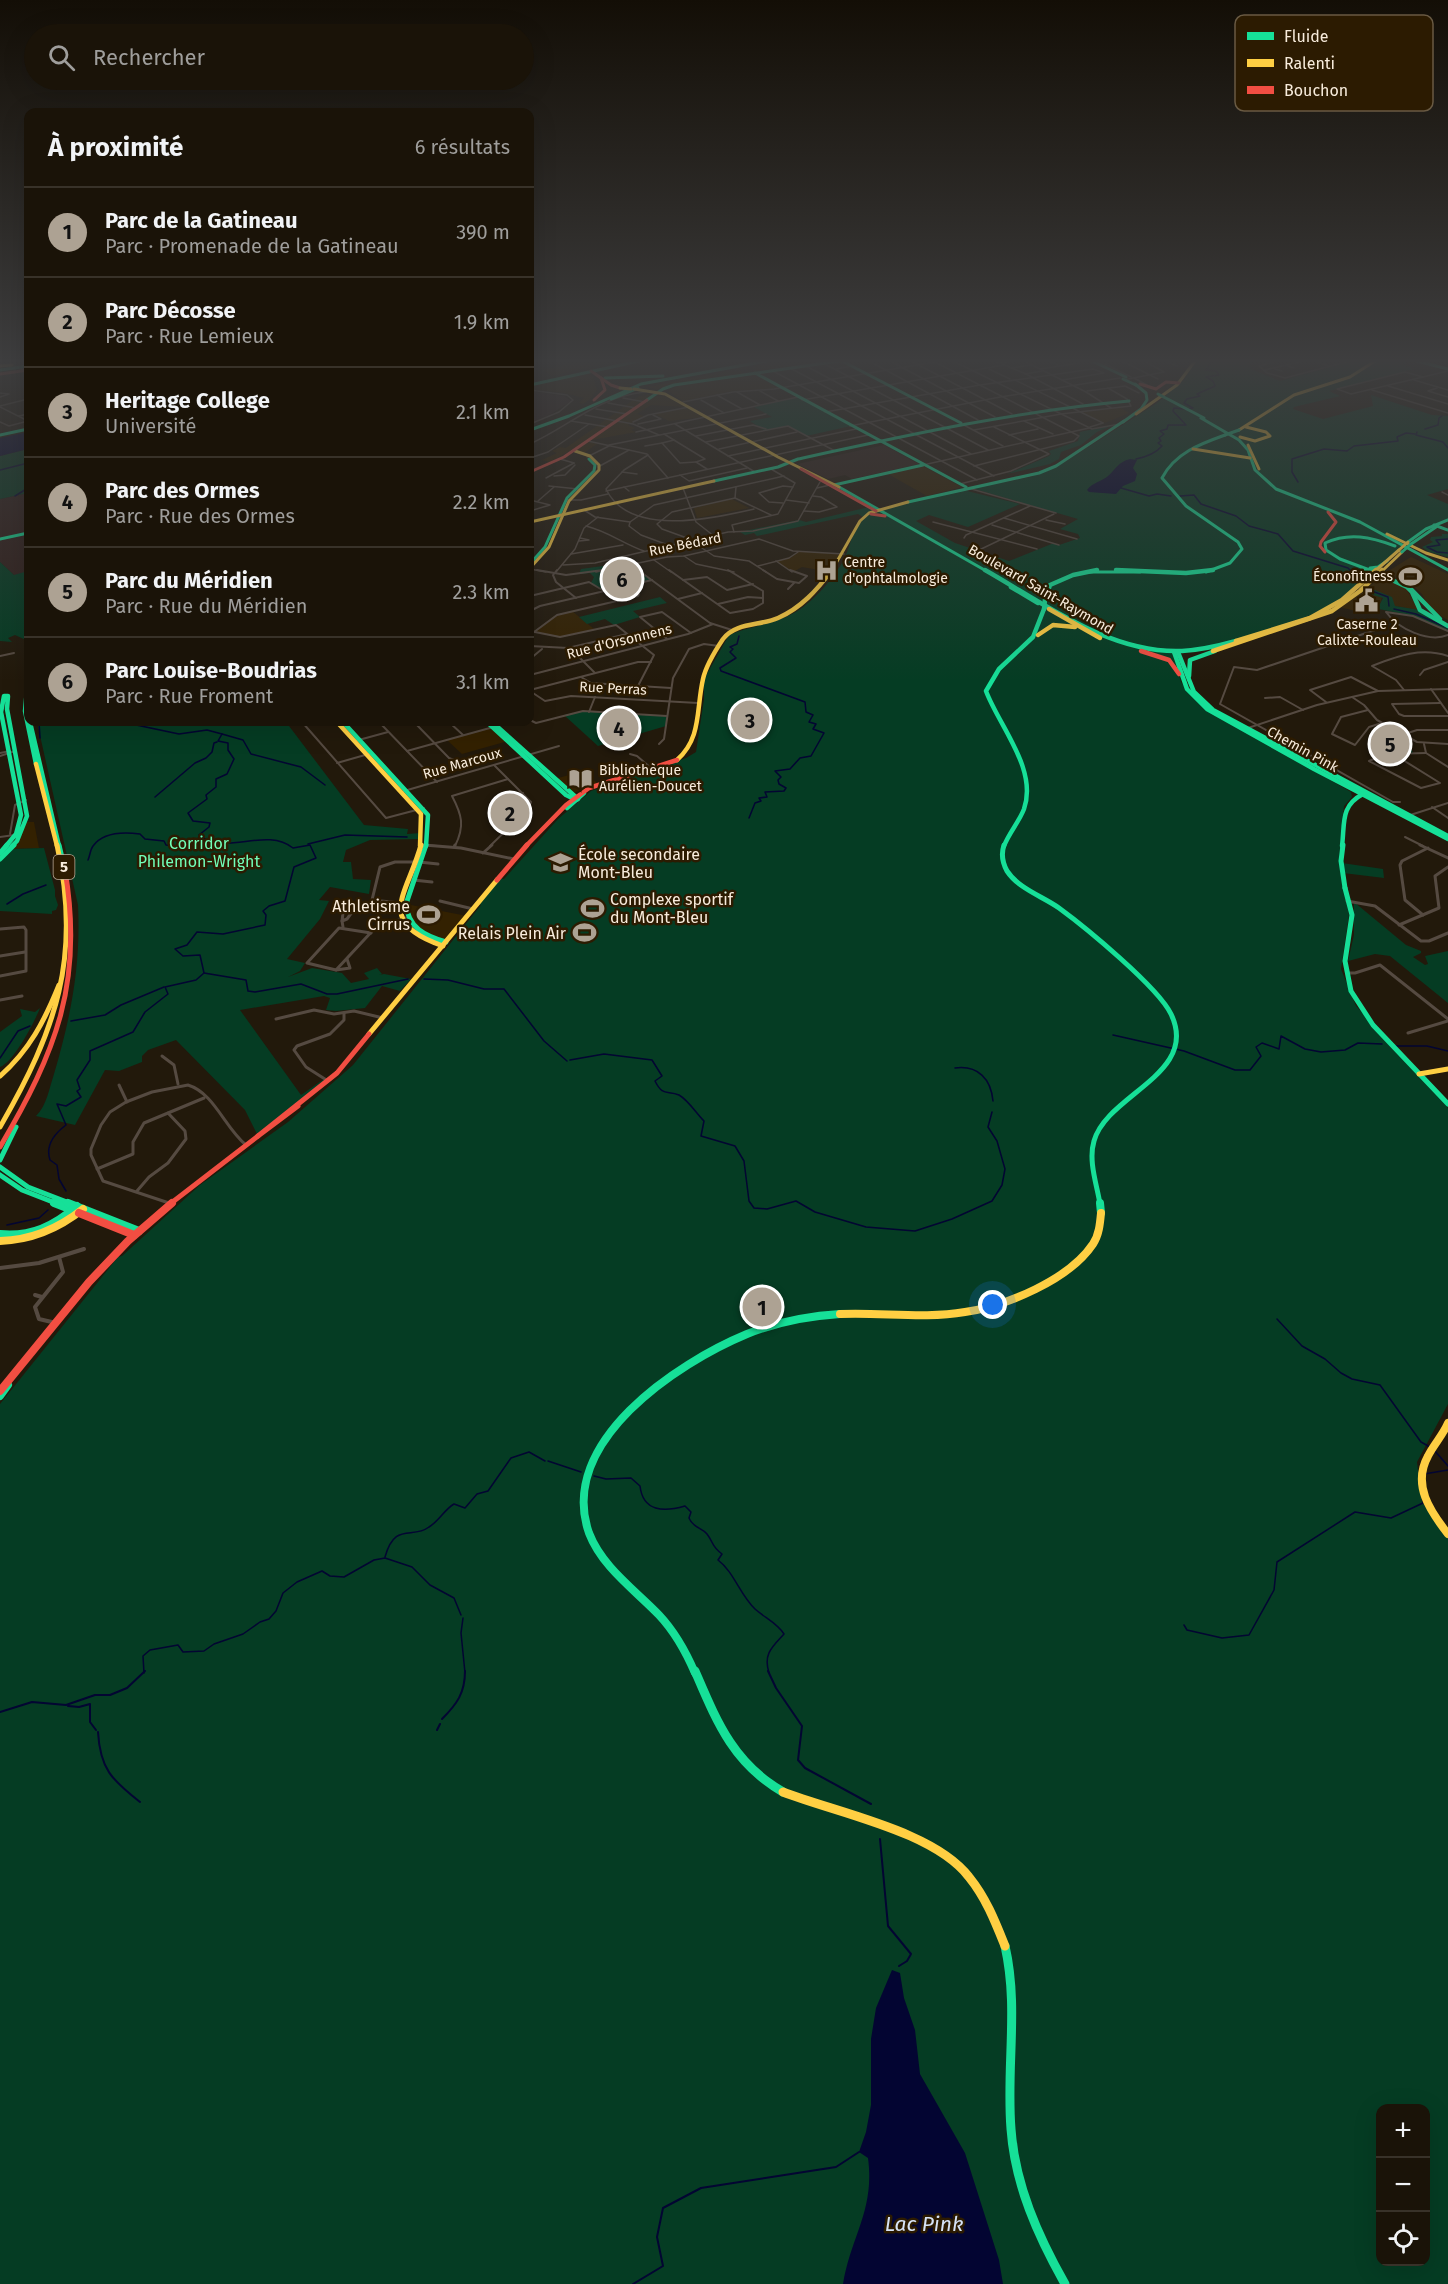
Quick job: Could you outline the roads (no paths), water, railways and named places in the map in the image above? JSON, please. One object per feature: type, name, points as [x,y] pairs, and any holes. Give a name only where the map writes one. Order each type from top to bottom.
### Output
[{"type":"main road","points":[[534,562],[547,547],[568,500],[597,468]]},
{"type":"main road","points":[[534,521],[772,468]]},
{"type":"main road","name":"Boulevard Saint-Raymond","points":[[800,468],[1102,637],[1138,648],[1176,653],[1219,647],[1310,618],[1335,606],[1374,575]]},
{"type":"main road","points":[[833,485],[911,468]]},
{"type":"main road","points":[[928,468],[967,488]]},
{"type":"main road","points":[[0,1396],[98,1272],[136,1233],[169,1203],[328,1081],[384,1018],[514,859],[575,798],[584,790],[679,759],[692,750],[702,678],[726,634],[732,630],[772,620],[794,610],[819,586],[844,554],[864,517],[900,504],[967,488],[1019,479],[1053,468]]},
{"type":"main road","points":[[1033,640],[1041,627],[1050,585],[1071,575],[1123,569],[1203,573],[1220,568],[1239,554],[1242,548],[1237,541],[1185,506],[1162,480],[1163,471],[1167,468]]},
{"type":"main road","points":[[1254,468],[1265,481],[1301,501],[1324,510],[1335,519],[1335,526],[1321,542],[1322,550],[1330,556],[1361,568],[1375,568],[1387,563]]},
{"type":"main road","points":[[1258,468],[1280,488],[1301,499],[1356,519],[1426,553],[1448,560]]},
{"type":"main road","points":[[1301,501],[1360,522],[1448,569]]},
{"type":"main road","name":"Boulevard Saint-Raymond","points":[[878,512],[1102,639],[1138,650],[1176,653],[1221,650],[1326,614],[1346,602],[1410,543],[1437,525],[1448,521]]},
{"type":"main road","points":[[1437,525],[1448,529]]},
{"type":"main road","points":[[0,540],[24,534]]},
{"type":"main road","points":[[1387,534],[1448,569]]},
{"type":"main road","points":[[1394,579],[1374,575],[1329,553],[1325,543],[1341,537],[1372,538],[1448,569]]},
{"type":"main road","points":[[1387,563],[1385,573],[1415,590],[1428,612],[1448,624]]},
{"type":"main road","points":[[1065,2284],[1034,2227],[1022,2195],[1014,2162],[1010,2127],[1009,2078],[1015,2006],[1007,1956],[990,1909],[963,1871],[935,1846],[910,1832],[784,1793],[750,1769],[735,1753],[722,1733],[688,1654],[669,1624],[648,1601],[608,1565],[597,1551],[589,1534],[582,1497],[584,1481],[592,1461],[611,1432],[679,1369],[705,1353],[764,1328],[800,1318],[833,1314],[958,1313],[989,1306],[1020,1294],[1072,1266],[1086,1254],[1097,1238],[1102,1223],[1102,1201],[1093,1157],[1098,1131],[1115,1111],[1162,1071],[1173,1056],[1176,1035],[1168,1008],[1152,990],[1067,914],[1012,875],[1002,860],[999,853],[1002,843],[1021,818],[1027,802],[1017,750],[990,707],[986,691],[993,675],[1049,626],[1058,624],[1073,626],[1102,639]]},
{"type":"main road","points":[[1138,650],[1169,660],[1187,683]]},
{"type":"main road","points":[[1187,683],[1190,660],[1221,650]]},
{"type":"main road","name":"Chemin Pink","points":[[1176,653],[1187,683],[1205,704],[1314,769],[1448,837]]},
{"type":"main road","points":[[0,859],[15,834],[21,818],[23,801],[3,710]]},
{"type":"main road","name":"5","points":[[0,1127],[44,1043],[64,973],[68,938],[66,901],[28,726]]},
{"type":"main road","name":"5","points":[[0,1147],[27,1101],[46,1062],[61,1019],[71,978],[74,942],[71,898],[31,726]]},
{"type":"main road","points":[[341,726],[358,741]]},
{"type":"main road","points":[[346,726],[430,822],[400,903],[403,919],[420,934],[444,944]]},
{"type":"main road","points":[[495,726],[575,798]]},
{"type":"main road","name":"Chemin Pink","points":[[1245,729],[1363,794]]},
{"type":"main road","points":[[1314,769],[1353,792],[1354,795],[1346,807],[1342,854],[1345,888],[1352,914],[1345,957],[1350,987],[1379,1032],[1448,1104]]},
{"type":"main road","points":[[575,798],[594,787]]},
{"type":"main road","points":[[1351,800],[1363,794]]},
{"type":"main road","points":[[0,854],[15,834]]},
{"type":"main road","points":[[403,919],[416,862]]},
{"type":"main road","points":[[0,1076],[17,1062],[31,1044],[64,973]]},
{"type":"main road","points":[[1420,1074],[1448,1069]]},
{"type":"main road","points":[[0,1160],[27,1101]]},
{"type":"main road","points":[[0,1167],[9,1178]]},
{"type":"main road","points":[[0,1175],[136,1233]]},
{"type":"main road","points":[[0,1234],[16,1236],[37,1233],[56,1225],[78,1210]]},
{"type":"main road","points":[[0,1241],[40,1237],[63,1226],[78,1210]]},
{"type":"main road","points":[[0,1391],[9,1383]]},
{"type":"main road","points":[[1448,1423],[1424,1464],[1420,1487],[1423,1500],[1448,1534]]},
{"type":"street","points":[[546,478],[566,468]]},
{"type":"street","points":[[552,475],[565,475],[574,468]]},
{"type":"street","points":[[606,491],[629,468]]},
{"type":"street","points":[[659,468],[668,478]]},
{"type":"street","points":[[606,491],[713,468]]},
{"type":"street","points":[[680,475],[689,481],[748,468],[755,472]]},
{"type":"street","points":[[734,532],[732,525],[778,514],[795,482],[772,468]]},
{"type":"street","points":[[953,468],[977,480]]},
{"type":"street","points":[[977,468],[994,476]]},
{"type":"street","points":[[960,484],[1022,468]]},
{"type":"street","points":[[622,472],[637,474]]},
{"type":"street","points":[[584,510],[598,518],[630,522],[654,505],[784,476]]},
{"type":"street","points":[[563,564],[592,563],[714,536],[753,531],[798,521],[820,482]]},
{"type":"street","points":[[816,489],[833,485]]},
{"type":"street","points":[[549,486],[578,489]]},
{"type":"street","points":[[735,498],[736,486]]},
{"type":"street","points":[[793,487],[783,486],[759,493],[769,502],[809,503]]},
{"type":"street","points":[[538,501],[554,487]]},
{"type":"street","points":[[624,487],[629,491]]},
{"type":"street","points":[[683,488],[695,520],[714,536]]},
{"type":"street","points":[[967,488],[1056,513],[977,551]]},
{"type":"street","points":[[606,491],[617,503],[637,516],[660,520],[695,520],[754,509]]},
{"type":"street","points":[[1442,492],[1448,495]]},
{"type":"street","points":[[568,500],[608,494]]},
{"type":"street","points":[[804,512],[819,512],[837,507],[821,497],[813,496]]},
{"type":"street","points":[[772,516],[735,498],[670,513],[657,525],[716,556],[746,560],[777,579],[801,583],[806,575],[793,572],[777,561]]},
{"type":"street","points":[[534,500],[550,505],[534,510]]},
{"type":"street","points":[[964,538],[1030,506]]},
{"type":"street","points":[[576,598],[553,579],[554,573],[572,554],[586,526],[598,518]]},
{"type":"street","points":[[1004,518],[1077,539]]},
{"type":"street","points":[[1044,519],[1065,524]]},
{"type":"street","points":[[630,522],[629,526],[637,533],[669,546]]},
{"type":"street","points":[[933,522],[1037,549]]},
{"type":"street","points":[[990,525],[1059,544]]},
{"type":"street","points":[[586,526],[600,529],[625,544],[645,551]]},
{"type":"street","name":"Rue Bédard","points":[[534,568],[554,573],[579,574],[684,556],[760,539],[798,552],[844,554]]},
{"type":"street","points":[[572,554],[625,544]]},
{"type":"street","points":[[757,566],[792,557],[798,552]]},
{"type":"street","points":[[654,560],[717,605],[734,614],[760,606],[764,598],[763,591],[753,584],[731,570],[696,564],[684,556]]},
{"type":"street","points":[[620,557],[713,624],[732,630]]},
{"type":"street","points":[[683,580],[698,576],[708,578],[727,591],[753,584]]},
{"type":"street","points":[[534,609],[652,580]]},
{"type":"street","points":[[534,595],[590,582],[604,591]]},
{"type":"street","points":[[788,589],[794,583]]},
{"type":"street","points":[[534,630],[556,615],[638,596],[639,594],[628,586]]},
{"type":"street","points":[[678,599],[702,593]]},
{"type":"street","points":[[717,605],[748,597],[764,598]]},
{"type":"street","points":[[1448,630],[1417,617],[1388,610],[1386,614],[1390,619],[1429,638],[1437,639],[1448,635]]},
{"type":"street","points":[[667,639],[640,617],[664,612],[691,633]]},
{"type":"street","name":"Rue d'Orsonnens","points":[[534,674],[691,633],[713,624]]},
{"type":"street","points":[[534,632],[562,637],[612,625],[654,655],[638,686]]},
{"type":"street","points":[[1381,628],[1257,670],[1234,667],[1220,704],[1255,726],[1393,802],[1400,802]]},
{"type":"street","points":[[534,647],[570,649],[627,634]]},
{"type":"street","points":[[659,744],[664,739],[674,676],[689,649],[704,644],[720,646]]},
{"type":"street","points":[[534,656],[543,649]]},
{"type":"street","points":[[570,649],[595,673]]},
{"type":"street","points":[[1404,690],[1397,681],[1372,666],[1420,650],[1437,651],[1448,656]]},
{"type":"street","points":[[0,656],[14,653]]},
{"type":"street","points":[[534,689],[639,662],[651,662]]},
{"type":"street","points":[[1420,675],[1424,670],[1448,662]]},
{"type":"street","points":[[581,677],[590,683],[671,687]]},
{"type":"street","points":[[1327,702],[1310,690],[1351,677],[1378,691]]},
{"type":"street","points":[[1431,689],[1448,714]]},
{"type":"street","points":[[1245,729],[1327,702],[1378,691],[1448,689]]},
{"type":"street","name":"Rue Perras","points":[[534,693],[545,701],[571,696],[698,703]]},
{"type":"street","points":[[1265,698],[1273,696],[1282,698],[1303,710]]},
{"type":"street","points":[[1352,697],[1383,723],[1424,744],[1448,744]]},
{"type":"street","points":[[590,712],[595,698]]},
{"type":"street","points":[[1440,703],[1392,704],[1399,714],[1404,716],[1448,714]]},
{"type":"street","points":[[1368,710],[1341,717],[1332,734],[1355,745],[1369,727],[1383,723]]},
{"type":"street","points":[[534,723],[574,712],[667,716]]},
{"type":"street","points":[[305,726],[386,818],[421,809]]},
{"type":"street","points":[[383,726],[436,782]]},
{"type":"street","points":[[418,726],[449,758],[454,760]]},
{"type":"street","points":[[454,726],[464,735]]},
{"type":"street","points":[[407,751],[491,726]]},
{"type":"street","points":[[1405,734],[1417,730],[1448,730]]},
{"type":"street","points":[[358,741],[389,732]]},
{"type":"street","points":[[1424,744],[1426,753]]},
{"type":"street","name":"Rue Marcoux","points":[[405,791],[560,746]]},
{"type":"street","points":[[0,754],[11,752]]},
{"type":"street","points":[[1398,754],[1403,760],[1440,784],[1417,788],[1369,761],[1384,755],[1398,754],[1426,753],[1448,767]]},
{"type":"street","points":[[337,763],[370,754]]},
{"type":"street","points":[[630,754],[637,756],[651,768]]},
{"type":"street","points":[[483,853],[530,806],[530,800],[494,765]]},
{"type":"street","points":[[454,847],[462,831],[464,820],[453,796],[508,779]]},
{"type":"street","points":[[504,831],[496,828],[493,802],[523,793]]},
{"type":"street","points":[[1406,816],[1448,803]]},
{"type":"street","points":[[1432,807],[1448,818]]},
{"type":"street","points":[[0,837],[15,834]]},
{"type":"street","points":[[1405,837],[1448,858]]},
{"type":"street","points":[[422,845],[454,847],[514,859]]},
{"type":"street","points":[[1423,915],[1405,900],[1400,863],[1428,848]]},
{"type":"street","points":[[400,903],[372,899],[380,866],[416,862],[438,864]]},
{"type":"street","points":[[1399,925],[1439,908],[1435,876],[1448,867]]},
{"type":"street","points":[[413,880],[432,882]]},
{"type":"street","points":[[440,901],[473,909]]},
{"type":"street","points":[[1348,901],[1375,906],[1424,941],[1448,933]]},
{"type":"street","points":[[342,921],[347,919],[355,908],[345,908],[342,921],[343,927]]},
{"type":"street","points":[[336,970],[379,926],[403,919]]},
{"type":"street","points":[[0,929],[17,926],[25,928],[26,971],[0,976]]},
{"type":"street","points":[[346,959],[350,969],[336,970],[308,965],[307,962],[337,929],[343,927],[371,933]]},
{"type":"street","points":[[0,956],[25,952]]},
{"type":"street","points":[[1346,973],[1355,973],[1380,965],[1448,1020]]},
{"type":"street","points":[[0,1000],[22,996]]},
{"type":"street","points":[[276,1019],[314,1010],[334,1014],[354,1011],[384,1018]]},
{"type":"street","points":[[328,1081],[306,1067],[294,1050],[298,1046],[332,1033],[344,1020],[344,1013]]},
{"type":"street","points":[[1408,1033],[1448,1020]]},
{"type":"street","points":[[162,1056],[174,1065],[177,1084]]},
{"type":"street","points":[[169,1203],[103,1181],[90,1152],[108,1114],[127,1102],[177,1084],[192,1085],[220,1114],[232,1134],[246,1145]]},
{"type":"street","points":[[119,1085],[127,1102]]},
{"type":"street","points":[[97,1169],[130,1156],[134,1152],[133,1142],[142,1125],[205,1097]]},
{"type":"street","points":[[137,1191],[149,1177],[168,1163],[186,1139],[185,1131],[168,1113]]},
{"type":"street","points":[[0,1268],[34,1264],[84,1249]]},
{"type":"street","points":[[58,1324],[37,1317],[35,1307],[63,1272],[59,1257]]},
{"type":"street","points":[[35,1296],[42,1298]]},
{"type":"street","points":[[0,1380],[9,1383]]},
{"type":"water","points":[[1116,468],[1133,468],[1137,474],[1135,481],[1123,486],[1116,494],[1087,490]]},
{"type":"water","name":"Lac Pink","points":[[892,1970],[900,1973],[904,1998],[915,2030],[920,2074],[965,2153],[999,2260],[1003,2284],[843,2284],[868,2193],[868,2158],[859,2152],[866,2132],[871,2105],[871,2039],[876,2008]]},
{"type":"waterway","points":[[0,470],[10,468]]},
{"type":"waterway","points":[[1292,468],[1298,482]]},
{"type":"waterway","points":[[1121,488],[1149,496],[1157,494],[1171,496]]},
{"type":"waterway","points":[[15,496],[24,490]]},
{"type":"waterway","points":[[1180,496],[1194,495],[1201,504],[1236,516],[1249,526],[1278,534],[1293,551],[1348,568],[1361,581]]},
{"type":"waterway","points":[[1448,539],[1436,540],[1440,545],[1427,547],[1437,552],[1448,553]]},
{"type":"waterway","points":[[1369,590],[1388,597],[1389,606]]},
{"type":"waterway","points":[[1394,609],[1416,614],[1448,628]]},
{"type":"waterway","points":[[739,636],[737,644],[730,647],[733,649],[730,652],[736,658],[720,668],[721,671],[805,702],[806,712],[813,715],[809,722],[816,724],[813,729],[824,733],[811,756],[800,758],[790,769],[775,771],[781,777],[778,780],[779,784],[786,788],[784,791],[765,792],[767,797],[759,798],[761,801],[755,803],[749,818]]},
{"type":"waterway","points":[[39,726],[40,738]]},
{"type":"waterway","points":[[141,726],[179,734],[207,730],[222,734]]},
{"type":"waterway","points":[[204,973],[200,955],[183,956],[175,949],[187,945],[197,932],[223,934],[265,925],[266,915],[263,911],[269,906],[285,901],[294,867],[316,858],[310,845],[293,848],[282,842],[270,840],[221,843],[210,841],[199,835],[209,827],[210,823],[193,821],[188,813],[207,799],[206,795],[216,787],[216,779],[227,774],[234,759],[228,750],[228,743],[218,741],[222,734]]},
{"type":"waterway","points":[[222,734],[243,740],[251,754],[301,767],[325,785]]},
{"type":"waterway","points":[[155,797],[195,763],[206,758],[212,752],[214,743],[217,742]]},
{"type":"waterway","points":[[88,860],[97,841],[115,834],[140,834],[145,839],[164,841],[166,845],[176,846],[188,844],[200,837]]},
{"type":"waterway","points":[[308,844],[345,835],[407,837]]},
{"type":"waterway","points":[[7,904],[23,894],[46,885]]},
{"type":"waterway","points":[[66,1191],[59,1179],[57,1165],[50,1160],[49,1149],[54,1136],[66,1125],[57,1104],[66,1106],[81,1097],[77,1091],[80,1089],[77,1080],[90,1060],[90,1051],[133,1032],[145,1012],[168,994],[165,987],[196,980],[204,973]]},
{"type":"waterway","points":[[204,973],[246,980],[248,991],[255,992],[301,984],[327,994],[337,994],[408,979]]},
{"type":"waterway","points":[[424,979],[448,980],[484,989],[504,989],[544,1041],[567,1061]]},
{"type":"waterway","points":[[71,1021],[105,1015],[121,1005],[164,987]]},
{"type":"waterway","points":[[0,1058],[18,1031],[30,1026]]},
{"type":"waterway","points":[[1113,1035],[1184,1051],[1235,1070],[1250,1070],[1261,1056],[1256,1047],[1262,1043],[1279,1049],[1281,1036],[1305,1049],[1321,1052],[1345,1050],[1358,1043],[1382,1044]]},
{"type":"waterway","points":[[1396,1046],[1427,1046],[1448,1051]]},
{"type":"waterway","points":[[570,1060],[604,1054],[652,1060],[662,1076],[655,1081],[660,1089],[682,1097],[704,1121],[701,1136],[735,1146],[744,1161],[749,1201],[754,1208],[767,1209],[796,1201],[815,1212],[866,1227],[915,1231],[952,1219],[992,1201],[1002,1185],[1005,1169],[997,1141],[988,1127],[992,1112]]},
{"type":"waterway","points":[[955,1068],[970,1069],[982,1075],[992,1093],[993,1101]]},
{"type":"waterway","points":[[7,1225],[39,1218],[48,1210]]},
{"type":"waterway","points":[[1277,1319],[1302,1346],[1325,1359],[1341,1373],[1352,1379],[1380,1385],[1421,1442],[1430,1447]]},
{"type":"waterway","points":[[1434,1450],[1448,1466]]},
{"type":"waterway","points":[[385,1557],[389,1546],[399,1535],[423,1531],[433,1525],[454,1504],[465,1508],[477,1494],[488,1491],[511,1458],[529,1452],[545,1461]]},
{"type":"waterway","points":[[548,1461],[581,1472]]},
{"type":"waterway","points":[[1424,1485],[1424,1474],[1448,1470]]},
{"type":"waterway","points":[[594,1476],[606,1479],[631,1478],[640,1486],[645,1501],[650,1505],[662,1509],[685,1506],[691,1512],[689,1518],[695,1526],[707,1534],[714,1547],[722,1554],[718,1560],[724,1565],[750,1603],[784,1634],[772,1647],[768,1656],[769,1673]]},
{"type":"waterway","points":[[1184,1625],[1187,1630],[1222,1638],[1249,1635],[1274,1590],[1277,1562],[1355,1512],[1391,1518],[1423,1503],[1424,1499]]},
{"type":"waterway","points":[[144,1672],[143,1656],[150,1650],[178,1645],[183,1652],[204,1651],[214,1644],[243,1634],[260,1622],[269,1619],[276,1611],[283,1593],[297,1582],[322,1571],[330,1576],[344,1577],[374,1560],[385,1558],[412,1567],[430,1585],[454,1598],[461,1615]]},
{"type":"waterway","points":[[463,1618],[461,1633],[465,1672]]},
{"type":"waterway","points":[[768,1671],[776,1688],[802,1726],[798,1760],[805,1768],[871,1804]]},
{"type":"waterway","points":[[0,1712],[32,1702],[66,1705],[95,1695],[110,1695],[127,1688],[144,1672]]},
{"type":"waterway","points":[[442,1719],[459,1698],[464,1686],[465,1672]]},
{"type":"waterway","points":[[68,1706],[79,1707],[90,1704],[90,1722],[96,1730]]},
{"type":"waterway","points":[[437,1730],[440,1724]]},
{"type":"waterway","points":[[98,1732],[101,1755],[109,1773],[140,1802]]},
{"type":"waterway","points":[[880,1839],[888,1926],[911,1954],[907,1961],[899,1966]]},
{"type":"waterway","points":[[633,2284],[663,2266],[657,2237],[663,2208],[701,2188],[836,2167],[859,2152]]},
{"type":"place","name":"Centre d'ophtalmologie","points":[[826,570]]},
{"type":"place","name":"Éconofitness","points":[[1411,576]]},
{"type":"place","name":"Parc Louise-Boudrias","points":[[622,579]]},
{"type":"place","name":"Caserne 2 Calixte-Rouleau","points":[[1367,600]]},
{"type":"place","name":"Heritage College","points":[[750,720]]},
{"type":"place","name":"Parc des Ormes","points":[[619,728]]},
{"type":"place","name":"Parc du Méridien","points":[[1390,744]]},
{"type":"place","name":"Bibliothèque Aurélien-Doucet","points":[[581,778]]},
{"type":"place","name":"Parc Décosse","points":[[510,813]]},
{"type":"place","name":"École secondaire Mont-Bleu","points":[[560,863]]},
{"type":"place","name":"Complexe sportif du Mont-Bleu","points":[[592,908]]},
{"type":"place","name":"Athletisme Cirrus","points":[[428,915]]},
{"type":"place","name":"Relais Plein Air","points":[[584,933]]},
{"type":"place","name":"Parc de la Gatineau","points":[[762,1307]]},
{"type":"park label","name":"Corridor Philemon-Wright","points":[[199,852]]}]
